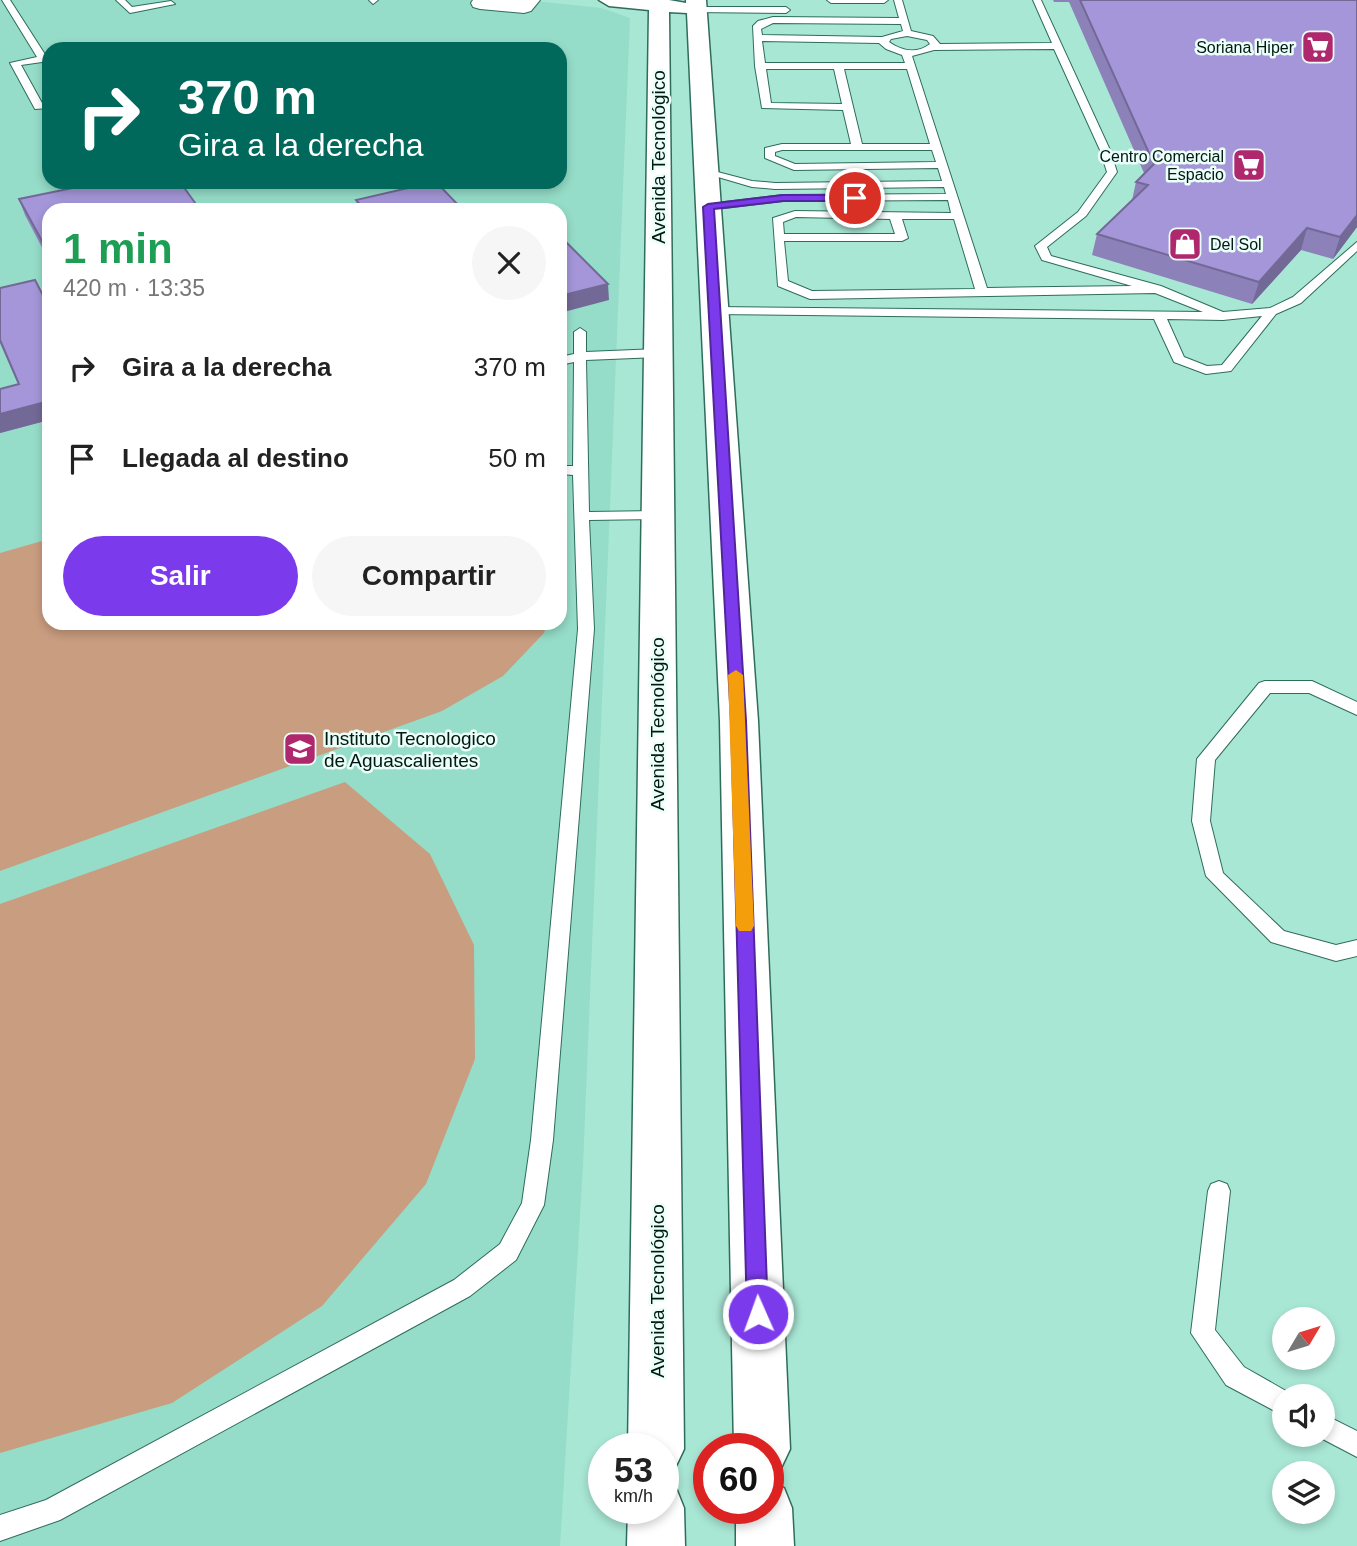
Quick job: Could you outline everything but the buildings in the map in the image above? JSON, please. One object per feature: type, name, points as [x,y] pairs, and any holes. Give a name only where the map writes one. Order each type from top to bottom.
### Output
[{"type":"main road","points":[[609,0],[696,5],[738,721],[761,1433]]},
{"type":"main road","name":"Avenida Tecnológico","points":[[656,1433],[659,3]]},
{"type":"main road","points":[[656,1524],[656,1546]]},
{"type":"main road","points":[[764,1524],[765,1546]]},
{"type":"street","points":[[480,3],[524,7],[531,0]]},
{"type":"lane","points":[[6,0],[42,52]]},
{"type":"lane","points":[[120,0],[130,10],[171,4]]},
{"type":"lane","points":[[831,0],[884,0]]},
{"type":"lane","points":[[898,0],[908,33]]},
{"type":"lane","points":[[1037,0],[1105,150],[1112,172],[1082,214],[1041,246],[1046,258],[1157,289],[1223,316]]},
{"type":"lane","points":[[696,5],[768,5],[903,16]]},
{"type":"lane","points":[[848,107],[766,106],[756,28],[761,23],[773,20],[903,16]]},
{"type":"lane","points":[[757,38],[885,40],[892,35],[908,33],[923,35],[934,44]]},
{"type":"lane","points":[[885,40],[887,46],[902,52],[912,66],[982,292]]},
{"type":"lane","points":[[760,60],[923,52],[934,44],[1056,42]]},
{"type":"lane","points":[[42,59],[15,64],[39,107],[42,106]]},
{"type":"lane","points":[[760,60],[838,66],[912,66]]},
{"type":"lane","points":[[838,66],[858,147]]},
{"type":"lane","points":[[937,147],[782,147],[769,150],[770,158],[794,167],[944,165]]},
{"type":"lane","points":[[707,190],[752,184],[948,184]]},
{"type":"lane","points":[[707,190],[783,198],[953,197]]},
{"type":"lane","points":[[958,215],[795,214],[777,220],[782,283],[810,295],[1157,289]]},
{"type":"lane","points":[[779,237],[902,238],[895,215]]},
{"type":"lane","points":[[715,311],[1159,316],[1223,316],[1272,311],[1297,300],[1357,245]]},
{"type":"lane","points":[[1159,316],[1179,359],[1206,370],[1226,368],[1272,311]]},
{"type":"lane","points":[[0,1528],[51,1511],[462,1288],[509,1252],[533,1205],[542,1140],[586,629],[582,516],[570,470],[581,356],[580,332]]},
{"type":"lane","points":[[567,359],[581,356],[658,353]]},
{"type":"lane","points":[[582,516],[657,515]]},
{"type":"lane","points":[[1357,709],[1312,687],[1265,687],[1206,760],[1200,821],[1215,876],[1278,937],[1336,953],[1357,948]]},
{"type":"lane","points":[[1219,1191],[1203,1333],[1235,1376],[1272,1397]]},
{"type":"lane","points":[[1335,1433],[1357,1445]]},
{"type":"shaded area","name":"Instituto Tecnologico de Aguascalientes","points":[[0,0],[526,0],[601,8],[630,18],[583,1166],[560,1546],[0,1546]]},
{"type":"shaded area","points":[[42,541],[42,630],[545,630],[503,676],[442,711],[0,871],[0,553]]},
{"type":"shaded area","points":[[345,782],[430,854],[474,945],[475,1059],[426,1184],[322,1306],[172,1403],[0,1453],[0,904]]},
{"type":"slow traffic","points":[[736,675],[745,926]]},
{"type":"place","name":"Soriana Hiper","points":[[1318,47]]},
{"type":"place","name":"Centro Comercial Espacio","points":[[1249,165]]},
{"type":"place","name":"Del Sol","points":[[1185,244]]},
{"type":"place","name":"Instituto Tecnologico de Aguascalientes","points":[[300,749]]},
{"type":"route","points":[[758,1314],[738,721],[708,207],[783,198],[855,198]]}]
